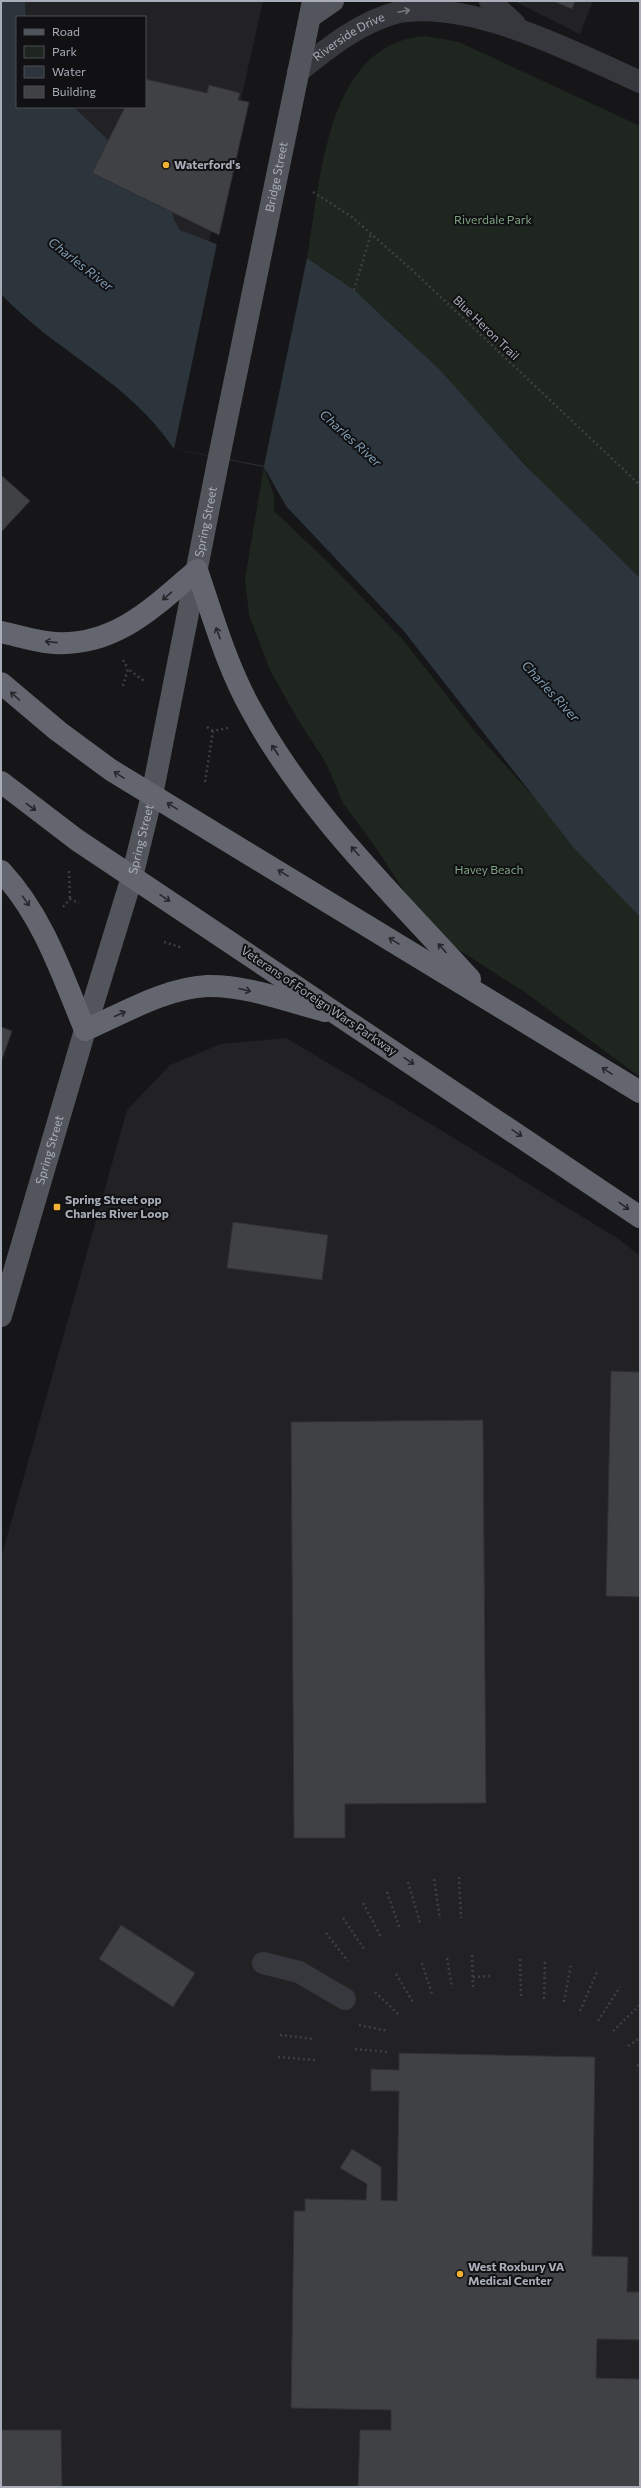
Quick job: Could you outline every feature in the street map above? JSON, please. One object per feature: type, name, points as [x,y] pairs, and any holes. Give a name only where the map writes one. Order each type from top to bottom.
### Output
[{"type":"highway","points":[[1,632],[54,643],[96,639],[131,624],[197,570],[236,678],[251,710],[290,773],[344,839],[487,998]]},
{"type":"highway","points":[[1,683],[79,747],[152,795],[640,1092]]},
{"type":"highway","name":"Veterans of Foreign Wars Parkway","points":[[1,782],[42,815],[132,877],[342,1016],[640,1217]]},
{"type":"highway","points":[[1,871],[17,889],[36,918],[53,953],[84,1030],[173,992],[207,986],[241,989],[342,1016]]},
{"type":"main road","points":[[312,9],[333,1]]},
{"type":"main road","name":"Bridge Street","points":[[240,353],[312,9]]},
{"type":"main road","name":"Spring Street","points":[[1,1316],[84,1030],[132,877],[152,795],[240,353]]},
{"type":"street","name":"Riverside Drive","points":[[490,1],[523,29]]},
{"type":"street","name":"Riverside Drive","points":[[298,72],[352,32],[376,20],[405,11],[424,9],[465,13],[523,29],[640,82]]},
{"type":"street","points":[[263,1964],[299,1972],[345,1999]]},
{"type":"path","name":"Blue Heron Trail","points":[[313,192],[332,202],[411,269],[640,486]]},
{"type":"path","points":[[354,290],[371,234]]},
{"type":"path","points":[[123,686],[128,669],[146,682]]},
{"type":"path","points":[[207,727],[213,731],[232,727]]},
{"type":"path","points":[[205,782],[213,731]]},
{"type":"path","points":[[62,908],[70,899],[68,863]]},
{"type":"path","points":[[70,899],[79,903]]},
{"type":"path","points":[[459,1877],[461,1918]]},
{"type":"path","points":[[434,1879],[440,1919]]},
{"type":"path","points":[[408,1882],[420,1923]]},
{"type":"path","points":[[387,1892],[400,1929]]},
{"type":"path","points":[[363,1903],[381,1937]]},
{"type":"path","points":[[343,1918],[364,1949]]},
{"type":"path","points":[[326,1933],[348,1961]]},
{"type":"path","points":[[472,1955],[473,1988]]},
{"type":"path","points":[[447,1958],[452,1988]]},
{"type":"path","points":[[520,1958],[521,1999]]},
{"type":"path","points":[[544,1999],[545,1960]]},
{"type":"path","points":[[422,1963],[432,1994]]},
{"type":"path","points":[[564,2002],[571,1964]]},
{"type":"path","points":[[580,2011],[597,1972]]},
{"type":"path","points":[[396,1974],[413,2002]]},
{"type":"path","points":[[473,1977],[490,1976]]},
{"type":"path","points":[[598,2021],[620,1987]]},
{"type":"path","points":[[374,1992],[398,2014]]},
{"type":"path","points":[[614,2031],[640,2005]]},
{"type":"path","points":[[356,2025],[388,2031]]},
{"type":"path","points":[[280,2035],[314,2039]]},
{"type":"path","points":[[628,2046],[640,2038]]},
{"type":"path","points":[[355,2049],[387,2052]]},
{"type":"path","points":[[278,2057],[314,2060]]},
{"type":"shaded area","points":[[25,1],[263,1],[209,242],[180,230],[174,220],[76,108],[146,108],[146,16],[26,16]]},
{"type":"shaded area","points":[[514,1],[593,1],[580,34]]},
{"type":"shaded area","points":[[286,1038],[439,1129],[620,1240],[640,1256],[640,2487],[1,2487],[1,1558],[127,1110],[170,1065],[221,1044]]},
{"type":"green space","name":"Riverdale Park","points":[[426,36],[459,42],[640,126],[640,578],[554,494],[396,328],[368,303],[307,258],[324,156],[334,121],[348,89],[367,63],[392,44]]},
{"type":"green space","name":"Havey Beach","points":[[264,466],[274,496],[274,511],[328,562],[404,641],[477,734],[640,914],[640,1077],[526,993],[431,932],[376,848],[343,803],[326,763],[297,718],[270,670],[249,615],[245,579]]},
{"type":"water","name":"Charles River","points":[[1,1],[25,1],[26,16],[16,16],[16,108],[75,108],[108,140],[167,190],[174,220],[180,230],[219,245],[225,244],[307,258],[354,290],[440,370],[526,466],[640,578],[640,917],[574,848],[403,630],[286,506],[264,467],[174,449],[156,425],[136,404],[114,385],[44,333],[22,315],[1,294]]},
{"type":"pier","points":[[225,242],[307,258],[264,466],[174,449],[217,243]]},
{"type":"building","points":[[553,1],[575,1],[572,9]]},
{"type":"building","name":"Waterford's","points":[[146,79],[207,93],[209,85],[240,93],[238,100],[249,102],[219,235],[92,173],[124,108],[146,108]]},
{"type":"building","points":[[1,475],[30,501],[1,532]]},
{"type":"building","points":[[1,1027],[12,1031],[1,1062]]},
{"type":"building","points":[[233,1222],[328,1235],[322,1280],[227,1268]]},
{"type":"building","points":[[611,1371],[640,1372],[640,1597],[606,1596]]},
{"type":"building","points":[[483,1420],[486,1803],[345,1804],[345,1838],[294,1838],[291,1422]]},
{"type":"building","points":[[121,1925],[195,1973],[173,2007],[99,1959]]},
{"type":"building","name":"West Roxbury VA Medical Center","points":[[399,2053],[595,2057],[592,2256],[628,2257],[627,2292],[640,2292],[640,2340],[597,2339],[596,2378],[640,2379],[640,2487],[358,2487],[360,2430],[391,2430],[391,2410],[291,2408],[294,2211],[305,2211],[305,2199],[366,2200],[367,2184],[340,2168],[352,2149],[381,2167],[381,2200],[397,2201],[399,2091],[371,2091],[371,2069],[399,2070]]},
{"type":"building","points":[[1,2430],[61,2430],[62,2487],[1,2487]]},
{"type":"place","name":"Waterford's","points":[[166,165]]},
{"type":"place","name":"Spring Street opp Charles River Loop","points":[[57,1207]]},
{"type":"place","name":"West Roxbury VA Medical Center","points":[[460,2274]]}]
